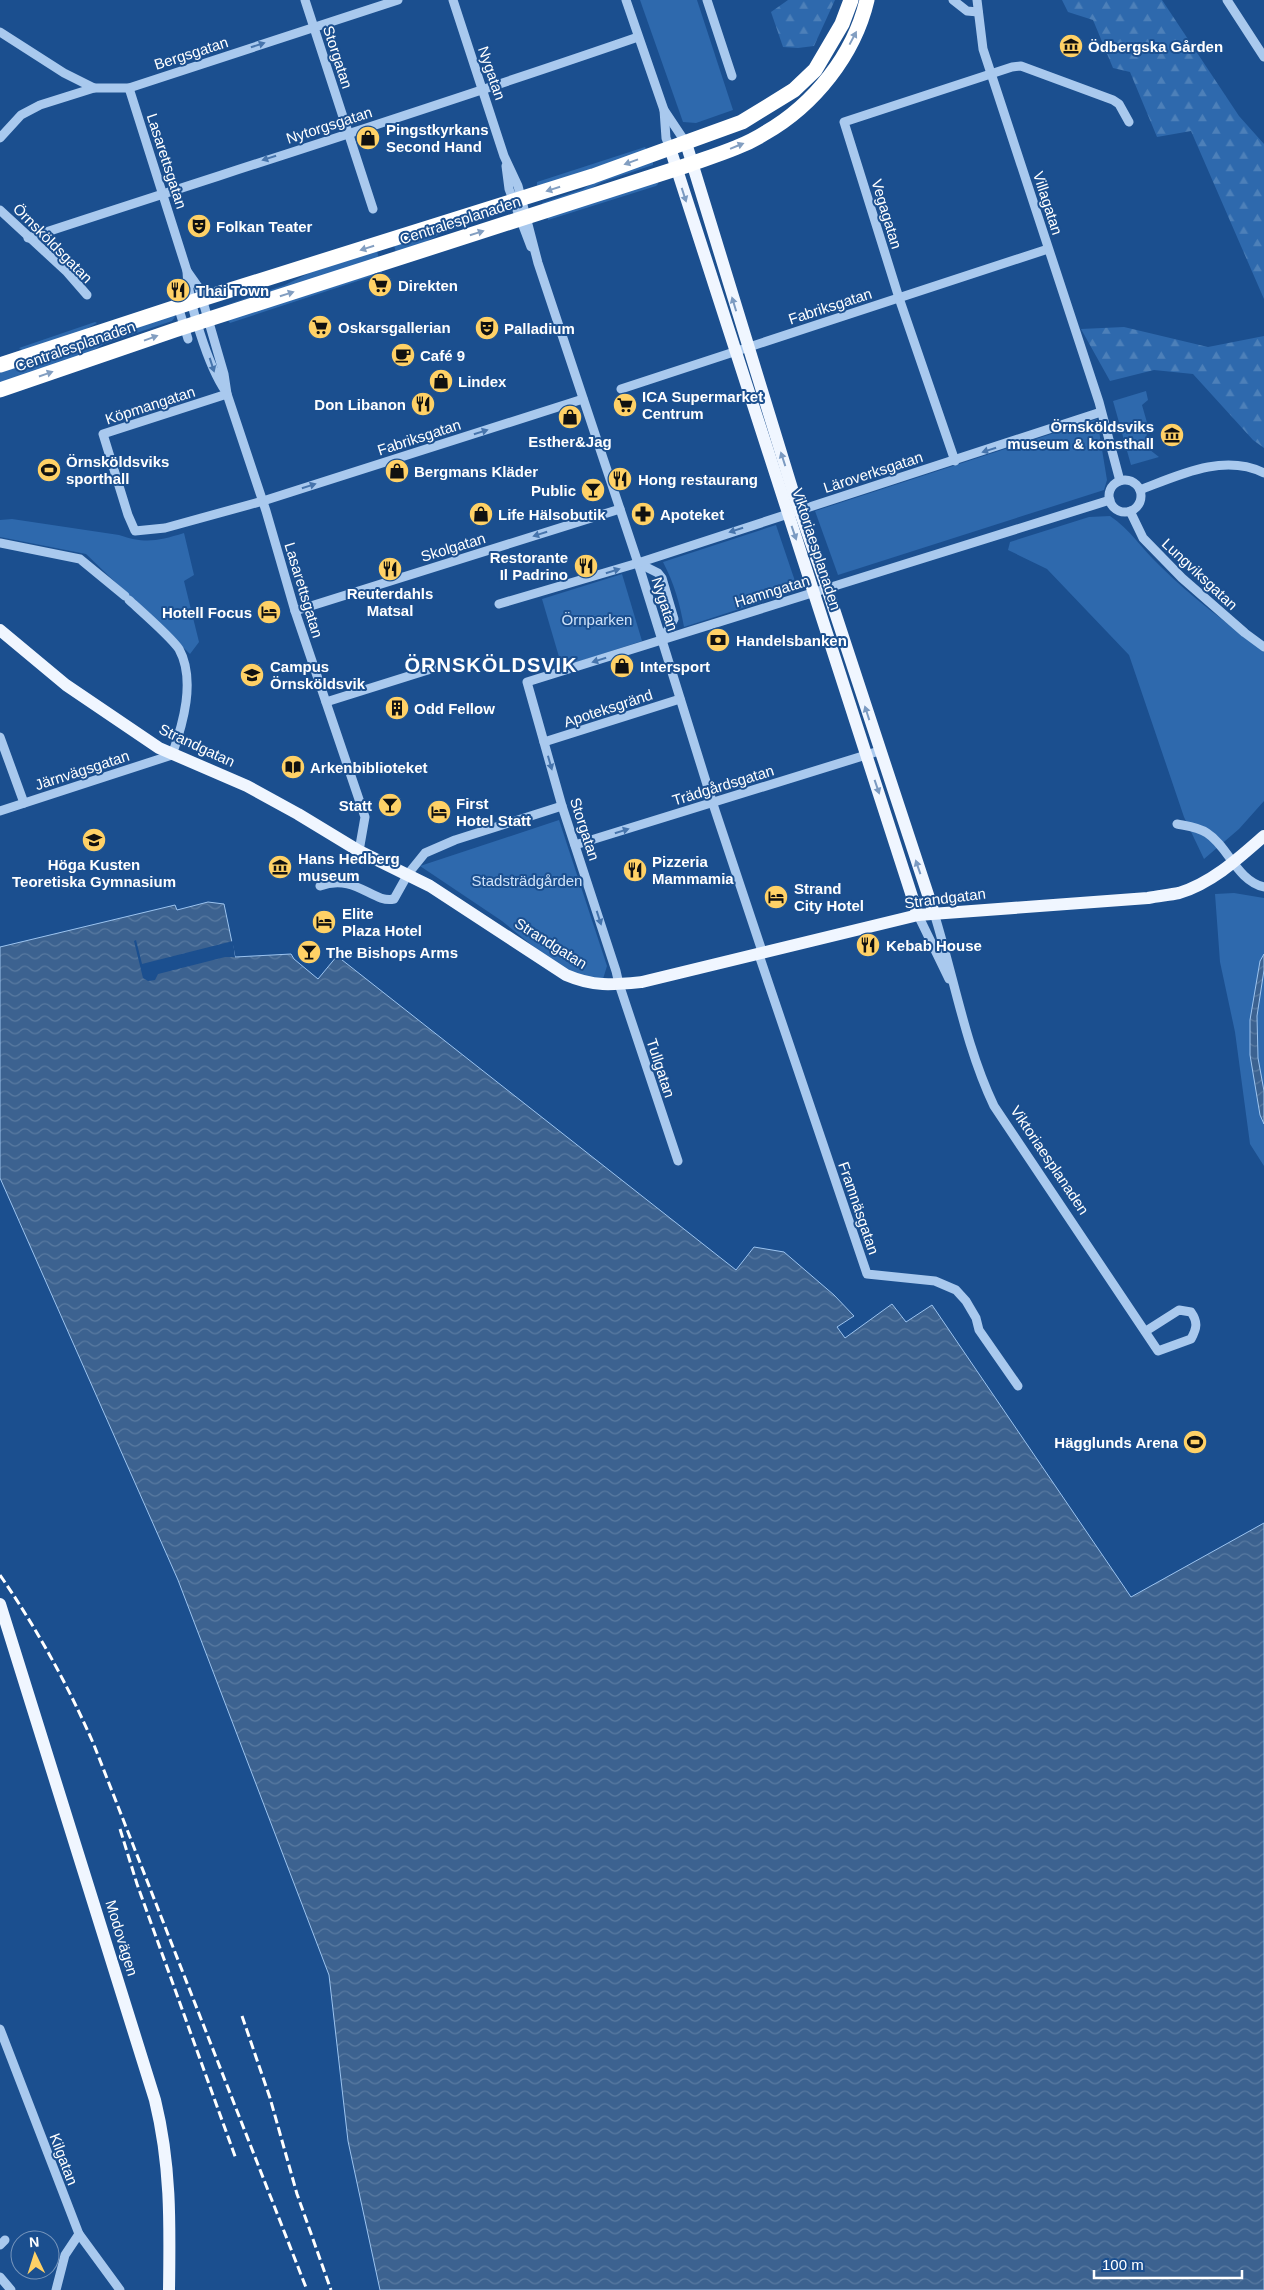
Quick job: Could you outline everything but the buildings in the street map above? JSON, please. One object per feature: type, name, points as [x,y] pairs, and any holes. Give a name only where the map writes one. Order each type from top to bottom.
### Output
[{"type":"highway","name":"Centralesplanaden","points":[[0,365],[187,301],[518,200],[742,122],[794,90],[815,70],[842,24],[851,0]]},
{"type":"highway","name":"Centralesplanaden","points":[[0,390],[198,328],[691,164],[765,134],[806,103],[826,81],[857,30],[867,0]]},
{"type":"main road","name":"Viktoriaesplanaden","points":[[686,143],[741,349]]},
{"type":"main road","name":"Viktoriaesplanaden","points":[[670,148],[741,349],[793,512],[814,593],[918,915]]},
{"type":"main road","name":"Viktoriaesplanaden","points":[[793,512],[827,588],[879,751],[934,913]]},
{"type":"main road","name":"Strandgatan","points":[[0,630],[66,685],[172,755],[247,786],[298,814],[359,852],[408,874],[459,903],[566,975],[581,982],[598,986],[642,982],[918,915],[1148,898],[1179,893],[1198,885],[1232,864],[1264,836]]},
{"type":"main road","name":"Modovägen","points":[[1,1608],[140,2052],[164,2136],[169,2187],[169,2290]]},
{"type":"street","name":"Storgatan","points":[[305,0],[373,209]]},
{"type":"street","name":"Bergsgatan","points":[[0,138],[29,110],[94,88],[129,88],[398,0]]},
{"type":"street","name":"Nygatan","points":[[453,0],[638,563],[761,954]]},
{"type":"street","name":"Viktoriaesplanaden","points":[[626,0],[664,110],[686,143]]},
{"type":"street","points":[[707,0],[732,76]]},
{"type":"street","points":[[953,0],[967,11],[978,12]]},
{"type":"street","name":"Villagatan","points":[[977,0],[983,49],[1101,412]]},
{"type":"street","points":[[1227,0],[1264,57]]},
{"type":"street","points":[[0,32],[64,73],[94,88]]},
{"type":"street","name":"Nytorgsgatan","points":[[28,238],[163,192],[484,91],[638,37]]},
{"type":"street","points":[[991,75],[1012,67],[1027,68],[1113,100],[1119,104],[1129,122]]},
{"type":"street","name":"Vegagatan","points":[[955,461],[899,298],[844,122],[991,75]]},
{"type":"street","name":"Lasarettsgatan","points":[[129,88],[188,271],[187,301],[216,378],[227,394],[295,610],[365,817],[359,852]]},
{"type":"street","name":"Viktoriaesplanaden","points":[[664,110],[665,130],[670,148]]},
{"type":"street","name":"Örnsköldsgatan","points":[[0,210],[28,238],[67,272],[87,296]]},
{"type":"street","name":"Fabriksgatan","points":[[621,389],[1048,249]]},
{"type":"street","points":[[187,301],[198,328]]},
{"type":"street","name":"Köpmangatan","points":[[227,394],[103,434],[128,515],[135,531],[151,531],[262,501]]},
{"type":"street","name":"Fabriksgatan","points":[[262,501],[583,399]]},
{"type":"street","points":[[1101,412],[1120,481]]},
{"type":"street","name":"Läroverksgatan","points":[[499,604],[638,563],[1101,412]]},
{"type":"street","points":[[1140,490],[1196,470],[1217,465],[1235,464],[1252,467],[1264,473]]},
{"type":"street","points":[[1120,481],[1134,482],[1140,490],[1141,500],[1135,509],[1130,511],[1125,512],[1115,508],[1110,500],[1110,491],[1120,481]]},
{"type":"street","name":"Hamngatan","points":[[527,682],[1110,500]]},
{"type":"street","name":"Skolgatan","points":[[295,610],[620,509]]},
{"type":"street","name":"Lungviksgatan","points":[[1130,511],[1143,538],[1154,550],[1182,578],[1264,647]]},
{"type":"street","points":[[0,543],[80,559],[127,598],[178,648],[187,671],[184,714],[172,755]]},
{"type":"street","points":[[638,563],[658,573],[662,578],[674,619],[662,640]]},
{"type":"street","points":[[326,702],[447,664]]},
{"type":"street","name":"Storgatan","points":[[527,682],[562,806],[619,984]]},
{"type":"street","name":"Apoteksgränd","points":[[544,742],[680,699]]},
{"type":"street","points":[[0,737],[24,803]]},
{"type":"street","name":"Trädgårdsgatan","points":[[575,845],[713,804],[879,751]]},
{"type":"street","name":"Järnvägsgatan","points":[[0,811],[172,755]]},
{"type":"street","points":[[320,886],[333,881],[343,882],[390,900],[397,896],[408,874],[425,853],[456,840],[562,806]]},
{"type":"street","points":[[1177,824],[1206,832],[1217,842],[1232,864],[1254,884],[1264,887]]},
{"type":"street","name":"Viktoriaesplanaden","points":[[934,913],[948,959],[955,992],[986,1090],[994,1106],[1158,1351],[1192,1339],[1196,1330],[1196,1321],[1191,1312],[1179,1310],[1146,1331]]},
{"type":"street","name":"Viktoriaesplanaden","points":[[918,915],[955,992]]},
{"type":"street","name":"Framnäsgatan","points":[[761,954],[867,1274],[935,1281],[956,1290],[966,1301],[976,1318],[980,1330],[1018,1386]]},
{"type":"street","name":"Tullgatan","points":[[619,984],[678,1161]]},
{"type":"street","name":"Kilgatan","points":[[0,2028],[79,2234],[120,2290]]},
{"type":"street","points":[[56,2290],[65,2254],[79,2234]]},
{"type":"street","points":[[0,2277],[11,2290]]},
{"type":"green space","points":[[640,0],[697,0],[733,110],[696,123],[683,122]]},
{"type":"green space","points":[[788,0],[835,0],[814,46],[783,47],[771,12]]},
{"type":"green space","points":[[1062,0],[1162,0],[1239,116],[1264,144],[1264,299],[1191,131],[1157,137],[1130,72],[1113,68],[1093,20],[1068,12]]},
{"type":"green space","points":[[645,147],[647,150],[537,187],[537,182]]},
{"type":"green space","points":[[653,162],[653,165],[602,182],[583,193],[543,206],[542,203],[583,189],[597,180]]},
{"type":"green space","points":[[658,181],[656,186],[548,220],[547,217]]},
{"type":"green space","points":[[499,212],[499,214],[442,233],[420,245],[396,253],[394,245]]},
{"type":"green space","points":[[377,251],[379,259],[223,306],[285,285],[311,272]]},
{"type":"green space","points":[[382,271],[382,273],[230,323],[228,320]]},
{"type":"green space","points":[[174,315],[175,317],[172,321],[104,344],[83,356],[0,383],[0,371]]},
{"type":"green space","points":[[95,322],[97,323],[77,334],[23,351],[19,348]]},
{"type":"green space","points":[[1124,327],[1208,347],[1264,336],[1264,448],[1253,440],[1193,374],[1154,370],[1110,381],[1081,329]]},
{"type":"green space","points":[[1146,391],[1148,400],[1142,405],[1148,426],[1145,446],[1159,457],[1131,465],[1113,401]]},
{"type":"green space","points":[[1097,419],[1107,480],[1104,490],[838,575],[815,511]]},
{"type":"green space","points":[[1110,516],[1130,533],[1171,577],[1210,610],[1264,651],[1264,801],[1239,829],[1204,859],[1184,817],[1129,655],[1047,569],[1008,550],[1010,542],[1089,517]]},
{"type":"green space","points":[[12,519],[119,535],[136,540],[159,540],[184,533],[194,575],[184,581],[199,642],[190,654],[86,554],[0,537],[0,520]]},
{"type":"green space","points":[[776,525],[798,590],[684,627],[676,594],[663,562]]},
{"type":"green space","name":"Örnparken","points":[[622,574],[642,641],[562,667],[542,599]]},
{"type":"green space","name":"Stadsträdgården","points":[[559,820],[607,966],[603,979],[583,978],[550,960],[502,921],[420,866]]},
{"type":"green space","points":[[1234,893],[1264,898],[1264,1166],[1250,1144],[1235,1032],[1220,962],[1215,894]]},
{"type":"water","points":[[208,902],[224,904],[235,957],[291,954],[294,959],[318,979],[337,956],[736,1270],[754,1247],[784,1252],[834,1295],[854,1316],[837,1327],[845,1338],[892,1304],[906,1322],[932,1305],[1131,1597],[1264,1523],[1264,2290],[380,2290],[348,2141],[329,1975],[178,1580],[0,1178],[0,947],[175,905],[177,910]]},
{"type":"water","points":[[1264,954],[1264,970],[1257,1016],[1258,1058],[1264,1091],[1264,1124],[1260,1115],[1250,1055],[1250,1020],[1260,961]]},
{"type":"pier","points":[[136,940],[142,964],[233,941],[235,957],[225,957],[158,974],[155,980],[148,981],[143,978],[134,941]]},
{"type":"railway","points":[[0,1575],[27,1616],[51,1658],[74,1701],[94,1745],[307,2290]]},
{"type":"railway","points":[[120,1829],[137,1884],[236,2159]]},
{"type":"railway","points":[[242,2016],[270,2098],[297,2194],[331,2290]]},
{"type":"place","name":"Ödbergska Gården","points":[[1071,46]]},
{"type":"place","name":"Pingstkyrkans Second Hand","points":[[368,138]]},
{"type":"place","name":"Folkan Teater","points":[[199,226]]},
{"type":"place","name":"Direkten","points":[[380,285]]},
{"type":"place","name":"Thai Town","points":[[178,290]]},
{"type":"place","name":"Oskarsgallerian","points":[[320,327]]},
{"type":"place","name":"Palladium","points":[[487,328]]},
{"type":"place","name":"Café 9","points":[[403,355]]},
{"type":"place","name":"Lindex","points":[[441,381]]},
{"type":"place","name":"Don Libanon","points":[[423,404]]},
{"type":"place","name":"ICA Supermarket Centrum","points":[[625,405]]},
{"type":"place","name":"Esther&Jag","points":[[570,417]]},
{"type":"place","name":"Örnsköldsviks museum & konsthall","points":[[1172,435]]},
{"type":"place","name":"Örnsköldsviks sporthall","points":[[49,470]]},
{"type":"place","name":"Bergmans Kläder","points":[[397,471]]},
{"type":"place","name":"Hong restaurang","points":[[620,479]]},
{"type":"place","name":"Public","points":[[593,490]]},
{"type":"place","name":"Life Hälsobutik","points":[[481,514]]},
{"type":"place","name":"Apoteket","points":[[643,514]]},
{"type":"place","name":"Restorante Il Padrino","points":[[586,566]]},
{"type":"place","name":"Reuterdahls Matsal","points":[[390,569]]},
{"type":"place","name":"Hotell Focus","points":[[269,612]]},
{"type":"place","name":"Handelsbanken","points":[[718,640]]},
{"type":"place","name":"Intersport","points":[[622,666]]},
{"type":"place","name":"Campus Örnsköldsvik","points":[[252,675]]},
{"type":"place","name":"Odd Fellow","points":[[397,708]]},
{"type":"place","name":"Arkenbiblioteket","points":[[293,767]]},
{"type":"place","name":"Statt","points":[[390,805]]},
{"type":"place","name":"First Hotel Statt","points":[[439,812]]},
{"type":"place","name":"Höga Kusten Teoretiska Gymnasium","points":[[94,840]]},
{"type":"place","name":"Hans Hedberg museum","points":[[280,867]]},
{"type":"place","name":"Pizzeria Mammamia","points":[[635,870]]},
{"type":"place","name":"Strand City Hotel","points":[[776,897]]},
{"type":"place","name":"Elite Plaza Hotel","points":[[324,922]]},
{"type":"place","name":"Kebab House","points":[[868,945]]},
{"type":"place","name":"The Bishops Arms","points":[[309,952]]},
{"type":"place","name":"Hägglunds Arena","points":[[1195,1442]]},
{"type":"district","name":"ÖRNSKÖLDSVIK","points":[[491,665]]}]
